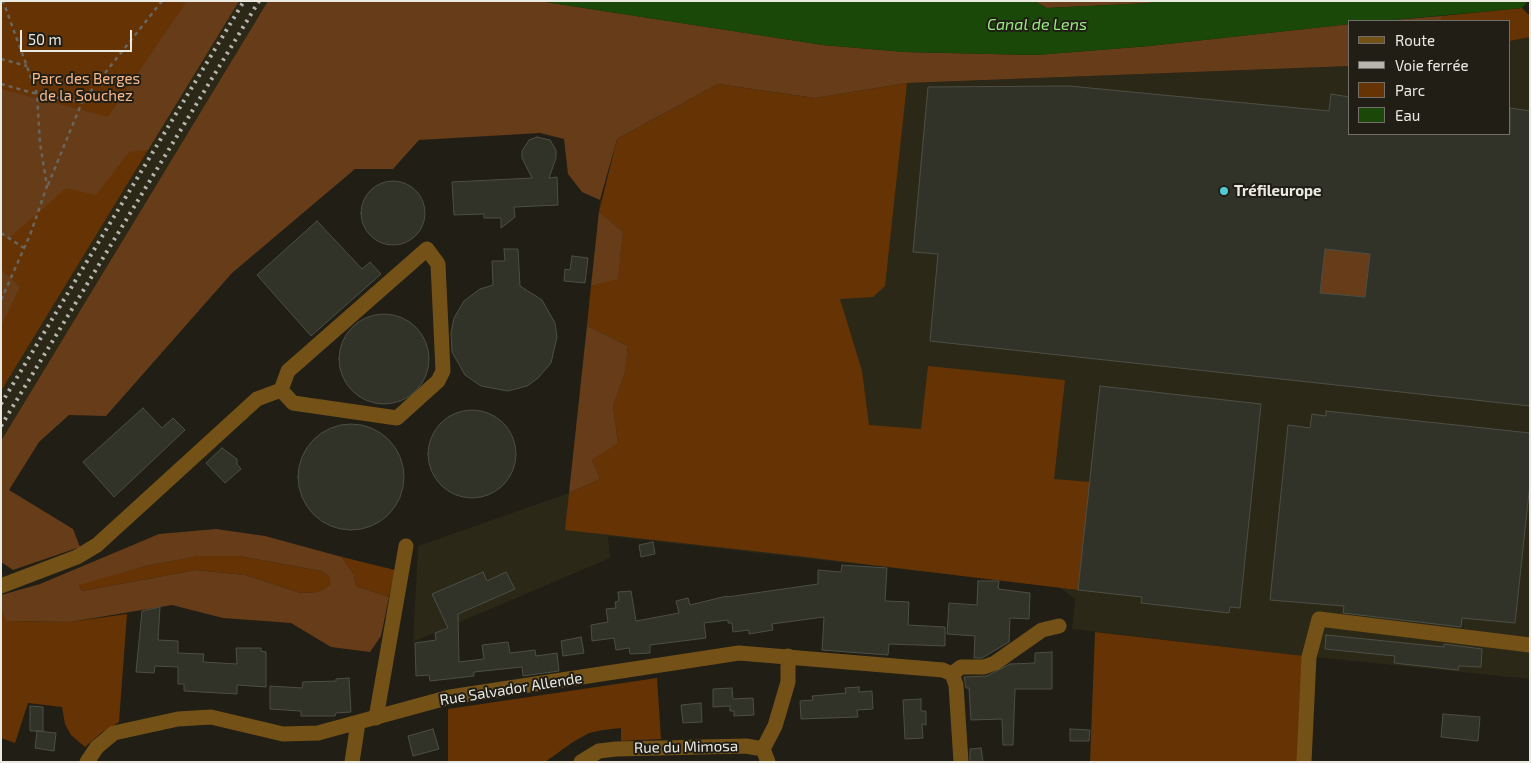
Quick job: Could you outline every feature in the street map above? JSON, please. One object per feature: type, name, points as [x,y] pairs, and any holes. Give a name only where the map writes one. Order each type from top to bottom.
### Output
[{"type":"street","points":[[1,586],[77,557],[97,545],[257,399],[281,390],[288,371],[428,249],[438,264],[443,371],[438,380],[397,418],[293,403],[281,390]]},
{"type":"street","points":[[376,718],[406,546]]},
{"type":"street","points":[[1304,762],[1310,657],[1319,619],[1530,645]]},
{"type":"street","name":"Rue Salvador Allende","points":[[87,762],[97,747],[114,733],[178,718],[211,717],[271,732],[318,733],[450,697],[652,668],[718,654],[739,653],[788,656],[943,670],[952,674],[961,667],[984,667],[995,663],[1042,630],[1060,626]]},
{"type":"street","points":[[765,755],[788,682],[788,656]]},
{"type":"street","points":[[952,674],[956,685],[961,762]]},
{"type":"street","points":[[352,762],[358,723]]},
{"type":"street","name":"Rue du Mimosa","points":[[582,762],[599,751],[616,749],[746,746],[765,755]]},
{"type":"path","points":[[3,1],[37,94],[40,143],[47,186]]},
{"type":"path","points":[[1,300],[24,248],[47,186],[82,102],[162,1]]},
{"type":"path","points":[[1,59],[27,66]]},
{"type":"path","points":[[1,84],[37,94],[82,102]]},
{"type":"path","points":[[1,233],[24,248]]},
{"type":"shaded area","points":[[187,1],[239,1],[148,150],[129,152],[96,195],[66,188],[8,239],[1,234],[1,89],[108,117]]},
{"type":"shaded area","points":[[239,1],[268,1],[1,441],[1,391]]},
{"type":"shaded area","points":[[268,1],[539,1],[823,45],[905,52],[1036,55],[1149,46],[1348,24],[1348,66],[907,83],[815,98],[718,84],[617,139],[600,200],[582,192],[568,174],[564,139],[540,133],[419,140],[393,169],[355,169],[232,273],[106,416],[69,415],[39,442],[9,490],[73,529],[80,547],[13,570],[1,562],[1,441]]},
{"type":"shaded area","points":[[1034,1],[1153,1],[1149,3],[1047,8]]},
{"type":"shaded area","points":[[1441,16],[1441,20],[1394,20]]},
{"type":"shaded area","points":[[1530,37],[1530,679],[1304,656],[1072,629],[1075,599],[1059,587],[608,536],[610,558],[413,642],[418,546],[569,493],[600,200],[815,98],[907,83],[1348,66],[1348,135],[1511,135],[1511,41]]},
{"type":"shaded area","points":[[599,212],[623,232],[618,279],[591,286]]},
{"type":"shaded area","points":[[1325,249],[1370,254],[1365,297],[1320,293]]},
{"type":"shaded area","points":[[1,269],[20,287],[1,326]]},
{"type":"shaded area","points":[[587,326],[628,346],[625,372],[613,406],[618,443],[592,460],[600,479],[569,493]]},
{"type":"shaded area","points":[[216,529],[265,536],[342,557],[354,575],[356,586],[389,597],[381,636],[370,652],[331,647],[291,623],[223,618],[172,605],[70,622],[6,621],[1,608],[1,595],[40,584],[159,534]],"holes":[[[199,556],[239,556],[321,571],[329,576],[330,585],[319,592],[301,593],[245,575],[196,570],[82,591],[79,585],[146,566]]]},
{"type":"green space","name":"Parc des Berges de la Souchez","points":[[1,1],[239,1],[1,391]]},
{"type":"green space","points":[[1522,8],[1530,16],[1530,37],[1511,41],[1511,20],[1441,20],[1441,16]]},
{"type":"green space","points":[[907,83],[885,286],[873,297],[840,299],[862,371],[869,425],[921,429],[928,366],[1065,380],[1054,479],[1090,482],[1078,590],[565,530],[569,493],[600,479],[592,460],[618,442],[613,406],[625,372],[628,346],[587,326],[591,286],[618,278],[623,232],[599,212],[617,139],[718,84],[815,98]]},
{"type":"green space","points":[[198,556],[239,556],[321,571],[329,576],[330,585],[319,592],[301,593],[245,575],[196,570],[82,591],[79,584],[146,566]]},
{"type":"green space","points":[[342,557],[395,570],[389,597],[356,586],[354,575]]},
{"type":"green space","points":[[1,608],[7,621],[70,622],[127,614],[119,722],[101,733],[85,747],[71,735],[65,724],[62,707],[28,703],[15,743],[1,738]]},
{"type":"green space","points":[[1095,632],[1304,656],[1298,762],[1090,762]]},
{"type":"green space","points":[[657,678],[661,739],[621,741],[621,728],[589,733],[545,762],[448,762],[448,709]]},
{"type":"water","name":"Canal de Lens","points":[[539,1],[1034,1],[1047,8],[1149,3],[1153,1],[1528,1],[1522,8],[1393,20],[1348,20],[1348,24],[1149,46],[1036,55],[905,52],[823,45]]},
{"type":"building","name":"Tréfileurope","points":[[1069,86],[1329,111],[1331,94],[1348,97],[1348,135],[1511,135],[1511,108],[1530,111],[1530,406],[930,341],[938,254],[913,252],[928,87]],"holes":[[[1325,249],[1370,254],[1365,297],[1320,293]]]},
{"type":"building","points":[[537,137],[550,140],[556,150],[556,158],[549,178],[557,177],[558,205],[514,207],[515,217],[501,228],[501,218],[484,218],[484,214],[454,215],[452,182],[532,178],[522,158],[522,151],[529,140]]},
{"type":"building","points":[[387,181],[399,181],[416,190],[423,201],[425,213],[423,225],[416,236],[399,245],[387,245],[375,240],[366,231],[361,219],[361,207],[366,195],[375,186]]},
{"type":"building","points":[[317,221],[362,269],[370,262],[381,274],[311,336],[257,275]]},
{"type":"building","points":[[504,249],[518,249],[520,286],[542,300],[555,323],[557,337],[551,363],[538,378],[527,386],[508,391],[481,386],[465,375],[452,352],[451,333],[454,318],[464,301],[480,289],[493,285],[492,261],[505,261]]},
{"type":"building","points":[[572,256],[588,258],[585,283],[564,281],[565,269],[570,270]]},
{"type":"building","points":[[384,314],[401,317],[416,327],[426,342],[429,359],[426,376],[416,391],[401,401],[384,404],[367,401],[352,391],[342,376],[339,359],[342,342],[352,327],[367,317]]},
{"type":"building","points":[[1100,386],[1261,404],[1240,608],[1230,607],[1229,613],[1141,603],[1142,597],[1078,590]]},
{"type":"building","points":[[143,408],[162,428],[173,418],[185,430],[114,497],[83,462]]},
{"type":"building","points":[[472,410],[489,414],[503,423],[512,437],[516,454],[512,471],[503,485],[489,494],[472,498],[455,494],[441,485],[432,471],[428,454],[432,437],[441,423],[455,414]]},
{"type":"building","points":[[1326,411],[1530,433],[1530,483],[1515,623],[1462,618],[1461,627],[1343,613],[1344,606],[1270,600],[1288,425],[1310,428],[1312,414],[1326,416]]},
{"type":"building","points":[[351,424],[371,428],[388,440],[400,457],[404,477],[400,497],[388,514],[371,526],[351,530],[331,526],[314,514],[302,497],[298,477],[302,457],[314,440],[331,428]]},
{"type":"building","points":[[222,448],[237,459],[237,464],[241,469],[225,483],[206,463]]},
{"type":"building","points":[[653,542],[655,554],[641,557],[639,545]]},
{"type":"building","points":[[842,565],[887,568],[885,601],[909,602],[908,625],[945,627],[945,646],[889,644],[888,655],[822,650],[824,617],[772,624],[773,630],[749,634],[749,630],[733,632],[732,623],[728,623],[728,620],[704,623],[706,638],[650,645],[650,653],[630,654],[629,648],[616,650],[614,638],[592,641],[591,625],[608,622],[606,609],[616,608],[615,602],[619,601],[618,592],[631,591],[636,621],[679,613],[676,601],[688,598],[690,605],[727,596],[818,584],[818,570],[841,572]]},
{"type":"building","points":[[483,572],[487,581],[506,572],[515,589],[458,614],[459,662],[484,659],[482,645],[508,642],[510,653],[535,650],[536,656],[557,653],[559,671],[523,676],[522,667],[474,672],[474,676],[430,681],[429,675],[416,676],[415,643],[436,640],[435,633],[448,628],[432,594]]},
{"type":"building","points":[[978,581],[999,581],[998,589],[1030,593],[1029,619],[1010,618],[1009,642],[982,658],[974,658],[975,636],[947,634],[949,603],[977,605]]},
{"type":"building","points":[[160,607],[158,640],[178,641],[178,653],[204,654],[203,662],[237,664],[236,648],[261,648],[261,651],[266,652],[266,687],[237,685],[237,694],[184,691],[184,684],[178,684],[178,667],[155,666],[154,673],[136,672],[142,611]]},
{"type":"building","points":[[1326,635],[1444,647],[1444,644],[1482,649],[1481,667],[1459,666],[1458,670],[1394,663],[1395,656],[1325,649]]},
{"type":"building","points":[[581,637],[584,653],[563,656],[561,641]]},
{"type":"building","points":[[1052,652],[1052,689],[1015,689],[1013,745],[1003,745],[1002,719],[971,720],[969,688],[966,688],[964,677],[987,676],[1010,664],[1035,663],[1035,653]]},
{"type":"building","points":[[349,678],[351,712],[336,713],[335,716],[301,716],[301,711],[270,709],[270,686],[302,688],[303,682],[336,681],[336,679]]},
{"type":"building","points":[[859,687],[859,692],[872,691],[873,709],[857,710],[858,717],[801,719],[800,701],[813,700],[812,696],[846,693],[845,688]]},
{"type":"building","points":[[732,688],[733,699],[753,698],[754,715],[734,716],[734,711],[730,711],[730,706],[713,707],[713,689]]},
{"type":"building","points":[[921,699],[921,711],[926,711],[926,725],[922,724],[923,738],[905,739],[903,700]]},
{"type":"building","points":[[701,703],[702,722],[683,723],[681,705]]},
{"type":"building","points":[[30,706],[43,707],[43,731],[30,731]]},
{"type":"building","points":[[1443,714],[1480,717],[1478,741],[1441,737]]},
{"type":"building","points":[[433,729],[439,749],[413,756],[408,736]]},
{"type":"building","points":[[1070,729],[1090,730],[1089,741],[1070,741]]},
{"type":"building","points":[[37,731],[56,733],[54,751],[35,748]]},
{"type":"building","points":[[981,748],[983,762],[970,762],[970,749]]},
{"type":"railway","points":[[1,404],[244,1]]},
{"type":"railway","points":[[1,426],[259,1]]},
{"type":"place","name":"Tréfileurope","points":[[1224,191]]}]
